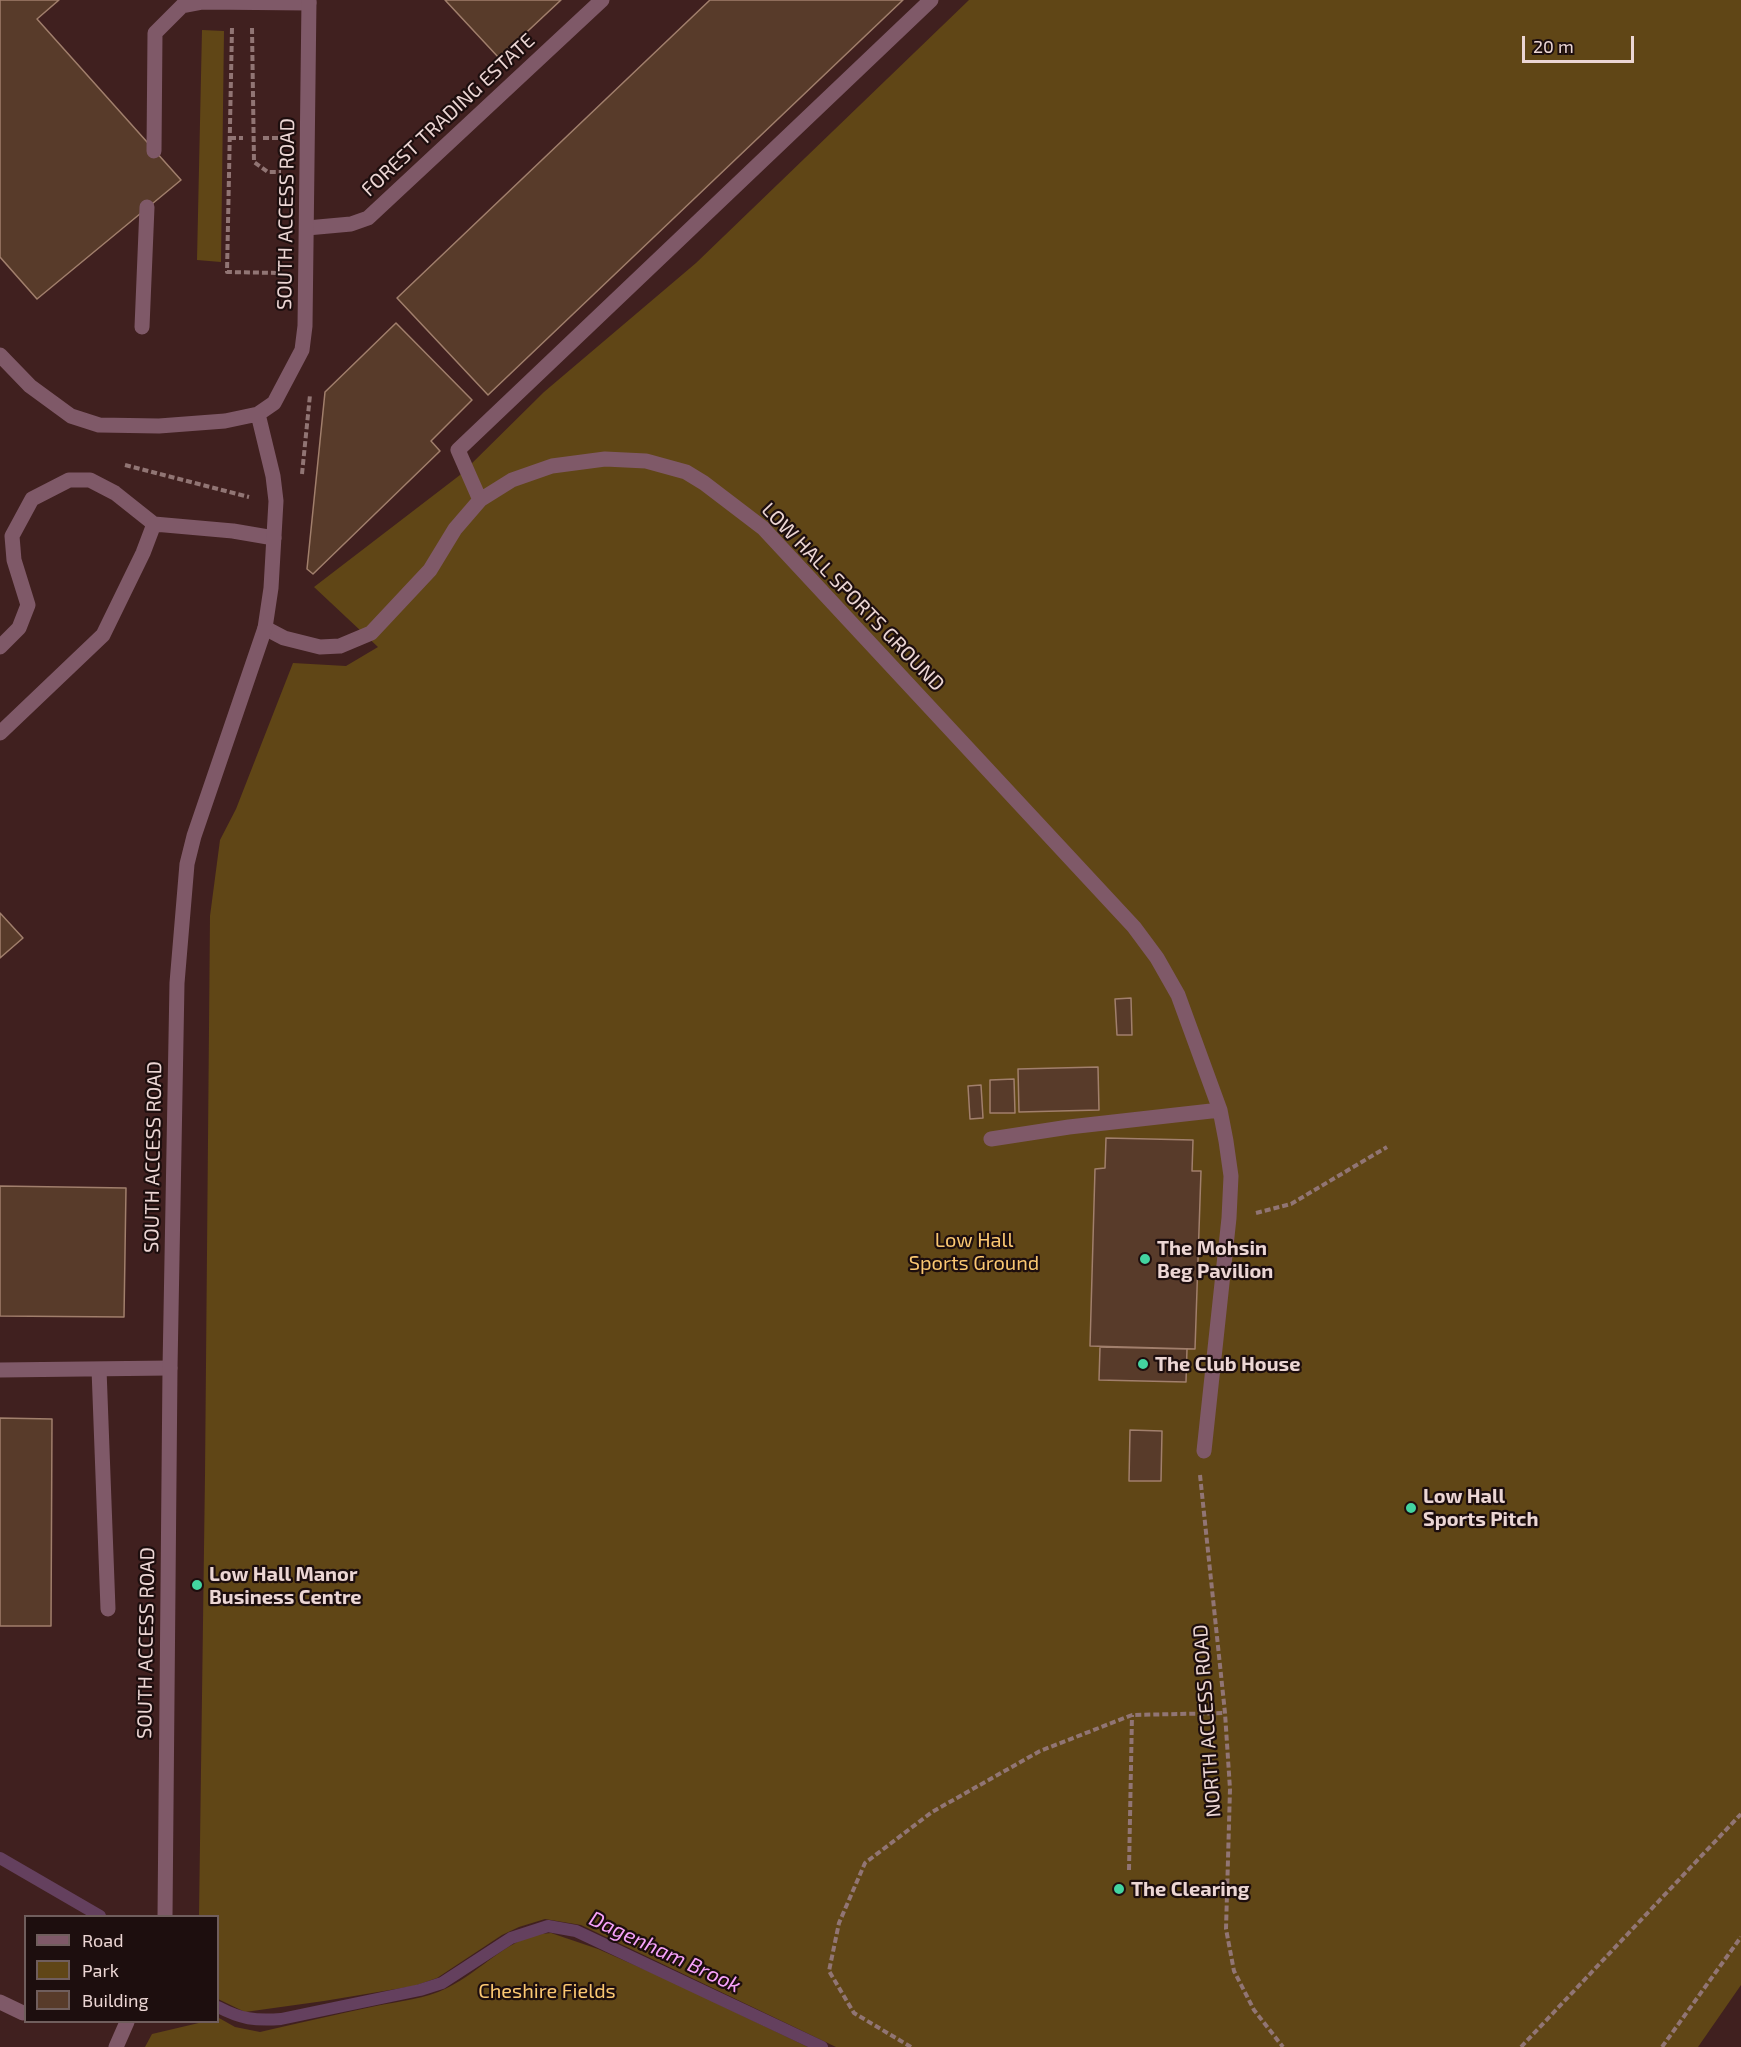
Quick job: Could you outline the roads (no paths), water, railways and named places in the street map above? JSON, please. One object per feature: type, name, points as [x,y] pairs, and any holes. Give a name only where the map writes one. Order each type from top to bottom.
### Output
[{"type":"street","name":"FOREST TRADING ESTATE","points":[[308,228],[351,224],[368,218],[602,0]]},
{"type":"street","points":[[480,500],[458,450],[931,0]]},
{"type":"street","points":[[154,151],[155,33],[182,6],[203,2],[309,2]]},
{"type":"street","name":"SOUTH ACCESS ROAD","points":[[165,1915],[170,1368],[177,983],[187,864],[194,836],[265,628],[271,588],[276,501],[273,476],[258,414],[274,404],[302,350],[305,326],[309,2]]},
{"type":"street","points":[[142,327],[147,207]]},
{"type":"street","points":[[0,355],[30,386],[71,416],[99,425],[159,426],[203,423],[258,414]]},
{"type":"street","name":"LOW HALL SPORTS GROUND","points":[[265,628],[284,638],[320,647],[340,646],[371,633],[430,570],[455,529],[480,500],[512,480],[552,466],[605,459],[646,460],[686,472],[763,528],[1134,927],[1157,958],[1178,995],[1220,1110],[1231,1176],[1229,1218],[1204,1451]]},
{"type":"street","points":[[0,647],[19,628],[27,605],[14,560],[12,536],[32,500],[69,480],[90,480],[115,493],[154,524],[274,538]]},
{"type":"street","points":[[0,733],[103,635],[139,563],[154,524]]},
{"type":"street","points":[[991,1138],[1220,1110]]},
{"type":"street","points":[[0,1370],[170,1368]]},
{"type":"street","points":[[99,1369],[108,1609]]},
{"type":"street","points":[[0,2002],[23,2013]]},
{"type":"street","points":[[116,2047],[127,2023]]},
{"type":"waterway","name":"Dagenham Brook","points":[[0,1858],[98,1915]]},
{"type":"waterway","name":"Dagenham Brook","points":[[219,2007],[248,2018],[281,2019],[420,1990],[442,1983],[511,1938],[548,1926],[576,1931],[822,2047]]},
{"type":"place","name":"The Mohsin Beg Pavilion","points":[[1145,1259]]},
{"type":"place","name":"The Club House","points":[[1143,1364]]},
{"type":"place","name":"Low Hall Sports Pitch","points":[[1411,1508]]},
{"type":"place","name":"Low Hall Manor Business Centre","points":[[197,1585]]},
{"type":"place","name":"The Clearing","points":[[1119,1889]]},
{"type":"park label","name":"Low Hall Sports Ground","points":[[974,1252]]},
{"type":"park label","name":"Cheshire Fields","points":[[547,1991]]}]
